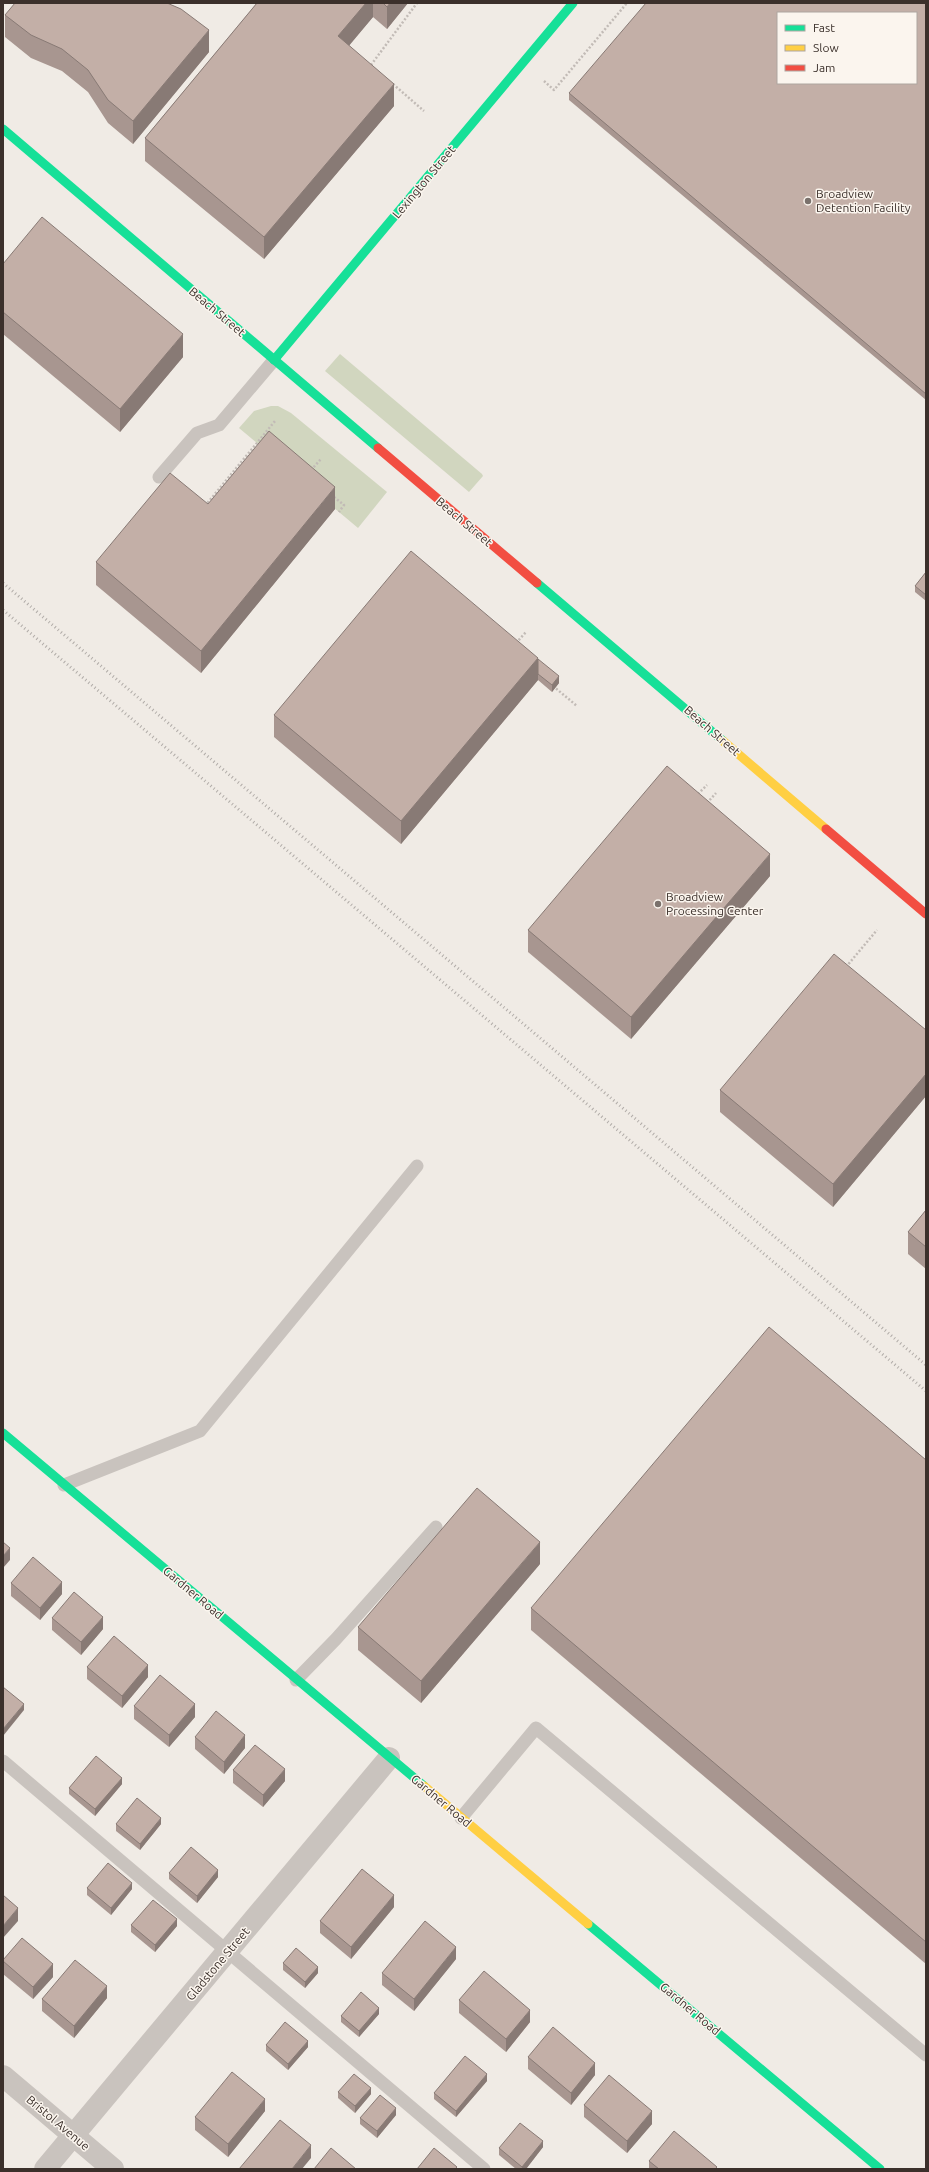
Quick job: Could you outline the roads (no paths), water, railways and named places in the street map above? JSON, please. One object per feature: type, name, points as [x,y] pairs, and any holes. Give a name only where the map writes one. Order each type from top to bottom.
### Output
[{"type":"street","name":"Lexington Street","points":[[274,360],[573,3]]},
{"type":"street","name":"Beach Street","points":[[3,129],[926,914]]},
{"type":"street","name":"Gardner Road","points":[[3,1433],[880,2169]]},
{"type":"street","name":"Gladstone Street","points":[[45,2169],[228,1953],[389,1758]]},
{"type":"street","name":"Bristol Avenue","points":[[3,2076],[113,2169]]},
{"type":"lane","points":[[160,477],[197,433],[219,426],[274,360]]},
{"type":"lane","points":[[64,1485],[200,1431],[417,1166]]},
{"type":"lane","points":[[296,1680],[336,1639],[436,1527]]},
{"type":"lane","points":[[462,1818],[536,1728],[926,2055]]},
{"type":"lane","points":[[3,1761],[484,2169]]},
{"type":"railway","points":[[3,583],[926,1365]]},
{"type":"railway","points":[[3,610],[926,1391]]},
{"type":"place","name":"Broadview Detention Facility","points":[[808,201]]},
{"type":"place","name":"Broadview Processing Center","points":[[658,904]]}]
